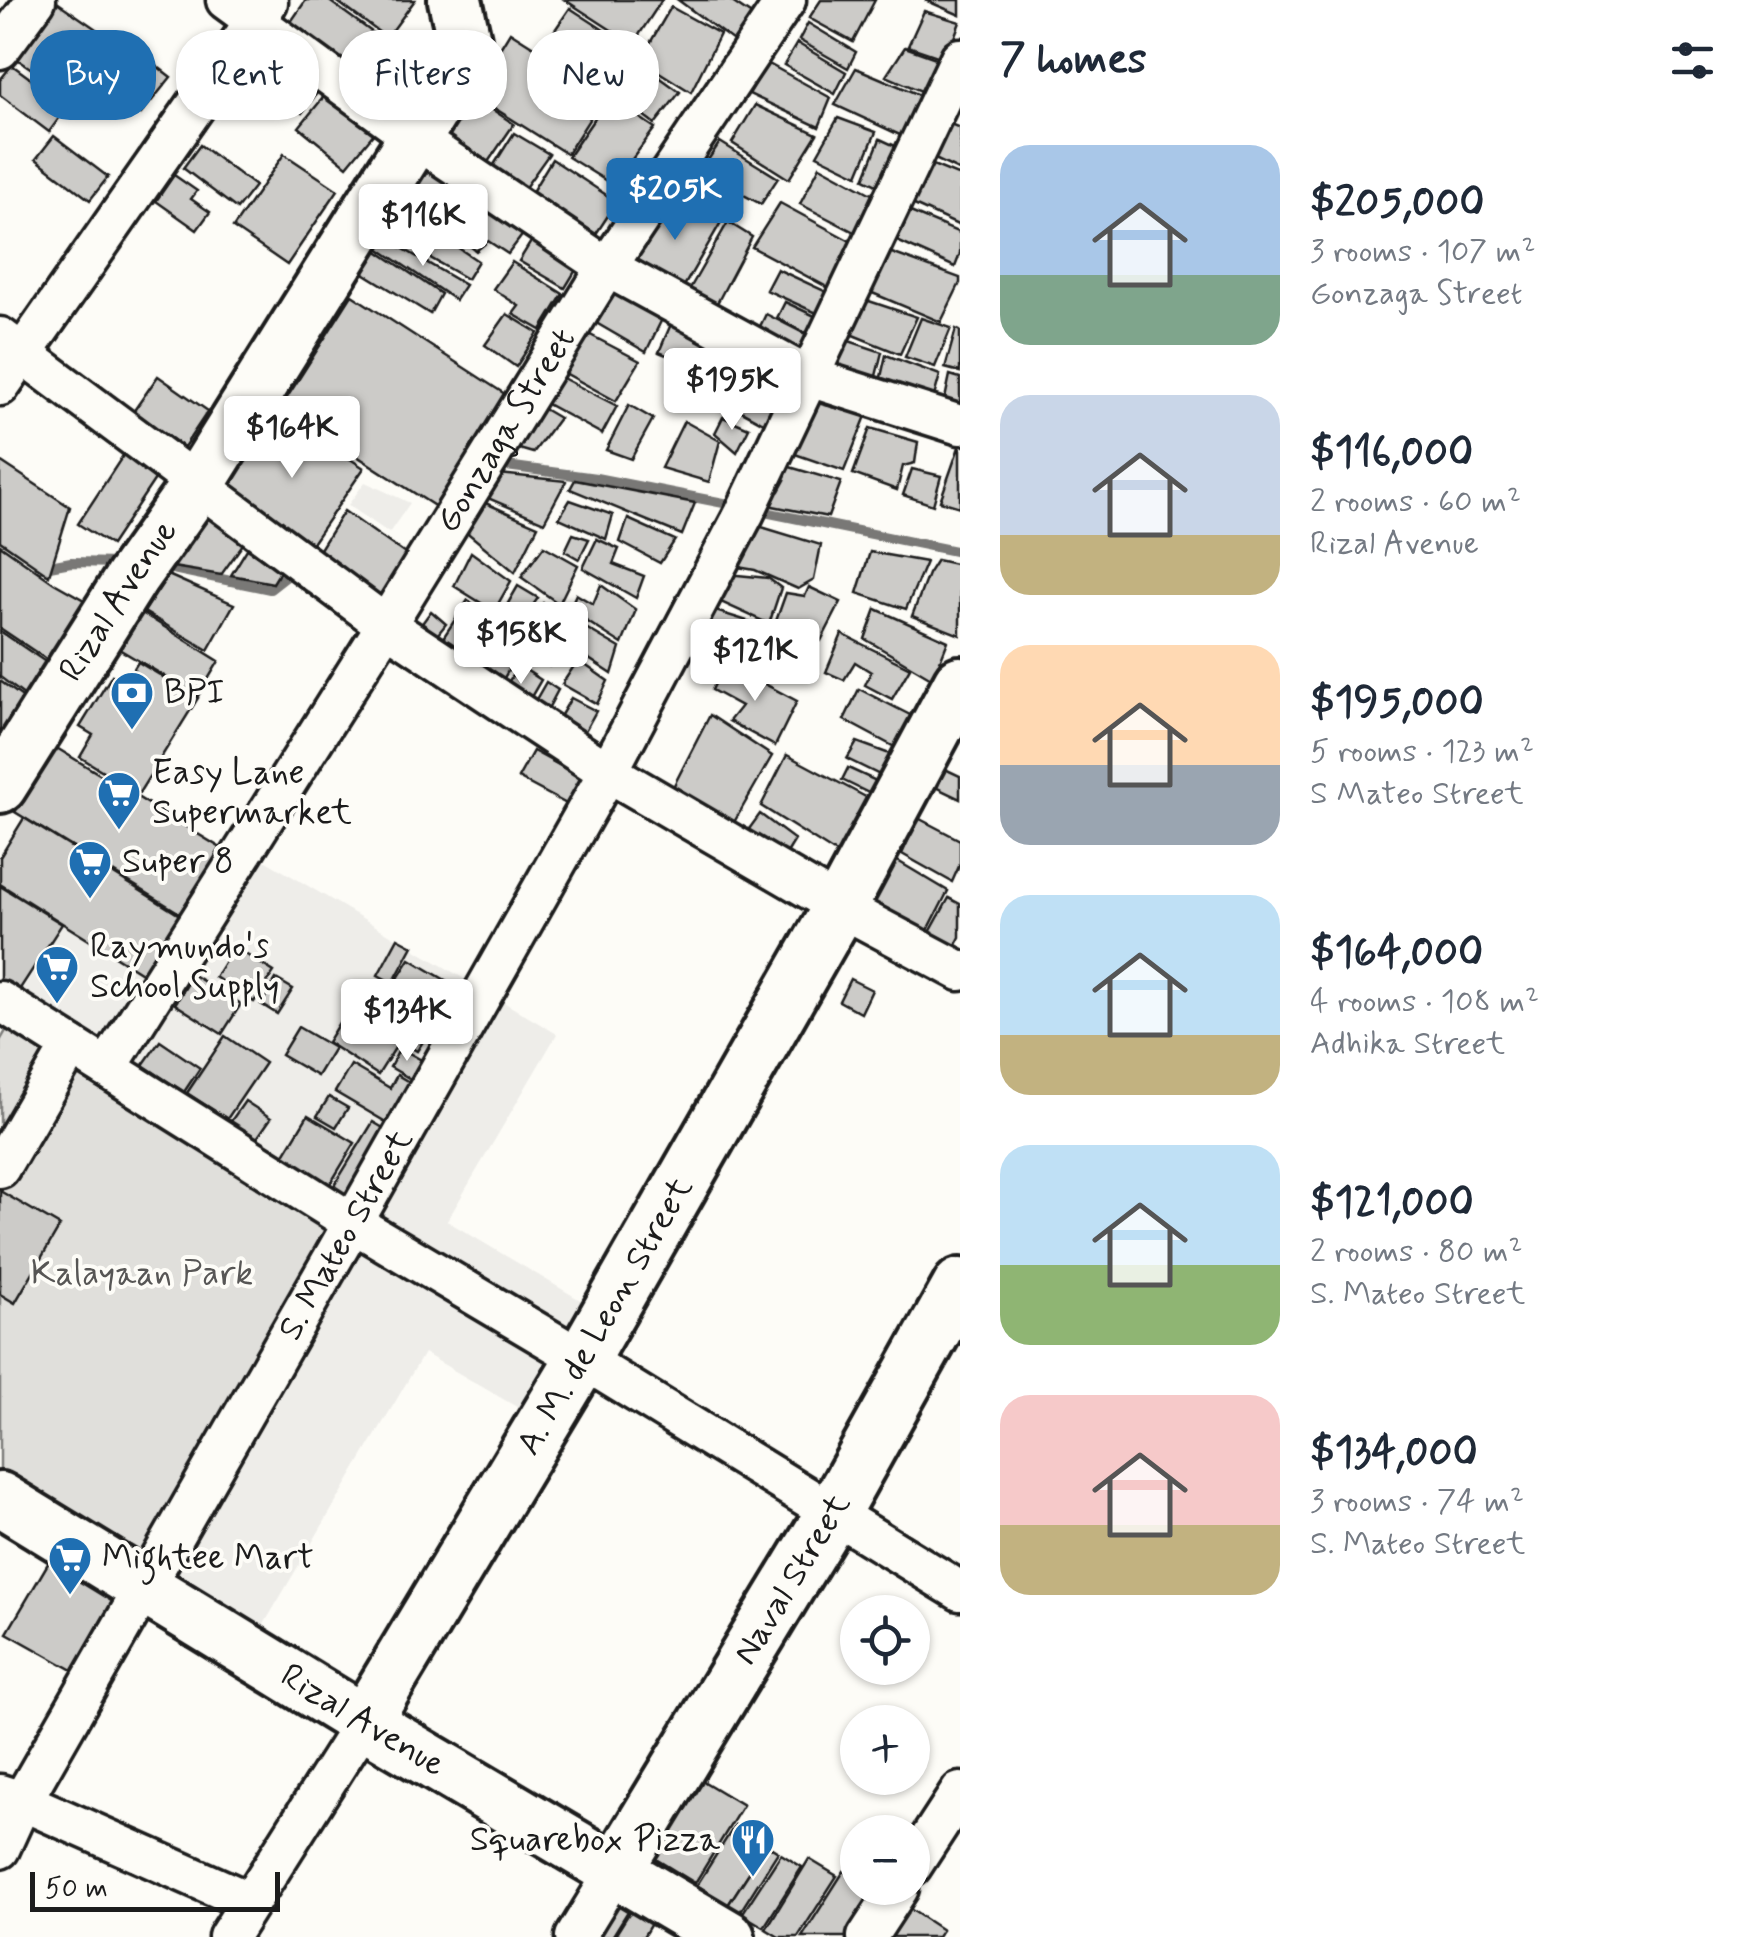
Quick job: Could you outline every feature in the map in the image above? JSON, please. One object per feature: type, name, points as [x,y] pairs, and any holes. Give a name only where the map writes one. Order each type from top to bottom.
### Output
[{"type":"street","points":[[0,50],[36,0]]},
{"type":"street","name":"Gonzaga Street","points":[[106,1068],[386,626],[607,267],[786,0]]},
{"type":"street","points":[[0,386],[12,346],[250,7],[415,138],[607,267],[809,378],[960,425]]},
{"type":"street","name":"Rizal Avenue","points":[[0,786],[198,484],[456,74],[470,13]]},
{"type":"street","points":[[809,378],[960,58]]},
{"type":"street","points":[[12,346],[386,626],[608,772],[840,907],[960,971]]},
{"type":"street","name":"S. Mateo Street","points":[[0,1849],[11,1798],[145,1588],[608,772],[748,506],[809,378]]},
{"type":"street","name":"A. M. de Leon Street","points":[[228,1937],[364,1722],[582,1359],[840,907],[960,683]]},
{"type":"street","points":[[0,1001],[353,1223],[960,1591]]},
{"type":"street","points":[[0,1168],[71,1046]]},
{"type":"street","name":"Naval Street","points":[[616,1870],[832,1514],[960,1284]]},
{"type":"street","name":"Rizal Avenue","points":[[0,1499],[364,1722],[728,1937]]},
{"type":"street","points":[[930,1838],[960,1792]]},
{"type":"street","points":[[11,1798],[250,1902]]},
{"type":"street","points":[[575,1937],[616,1870]]},
{"type":"street","points":[[867,1937],[888,1905]]},
{"type":"shaded area","points":[[365,482],[410,503],[389,533],[348,505]]},
{"type":"shaded area","points":[[229,839],[557,1034],[447,1221],[597,1310],[534,1417],[424,1353],[260,1631],[142,1561],[298,1235],[4,1018],[64,924],[143,974]]},
{"type":"green space","name":"Kalayaan Park","points":[[11,1022],[332,1226],[142,1561],[0,1475],[0,1041]]},
{"type":"building","points":[[54,0],[98,30],[33,30]]},
{"type":"building","points":[[306,0],[328,0],[369,30],[339,30],[339,62],[319,48],[319,30],[294,30],[288,26]]},
{"type":"building","points":[[335,0],[415,0],[393,30],[376,30]]},
{"type":"building","points":[[565,0],[662,0],[642,30],[611,30]]},
{"type":"building","points":[[678,0],[729,0],[756,18],[740,46]]},
{"type":"building","points":[[821,0],[875,0],[853,42],[809,18]]},
{"type":"building","points":[[925,0],[960,0],[960,15]]},
{"type":"building","points":[[671,7],[720,34],[691,92],[659,72],[658,30]]},
{"type":"building","points":[[570,8],[604,30],[555,30]]},
{"type":"building","points":[[924,11],[960,22],[946,59],[908,46]]},
{"type":"building","points":[[808,23],[856,52],[848,68],[799,40]]},
{"type":"building","points":[[510,32],[527,43],[527,120],[589,120],[567,154],[507,116]]},
{"type":"building","points":[[30,34],[30,68],[14,57]]},
{"type":"building","points":[[797,43],[846,72],[835,94],[784,65]]},
{"type":"building","points":[[905,47],[947,62],[928,94],[886,76]]},
{"type":"building","points":[[767,63],[831,98],[819,127],[749,94]]},
{"type":"building","points":[[12,65],[30,78],[30,118],[0,95],[0,80]]},
{"type":"building","points":[[156,65],[171,77],[156,96]]},
{"type":"building","points":[[856,68],[922,96],[902,136],[835,105]]},
{"type":"building","points":[[659,77],[680,92],[659,119]]},
{"type":"building","points":[[327,93],[339,103],[339,120],[360,120],[375,132],[347,166],[299,127],[305,120],[319,120],[319,103]]},
{"type":"building","points":[[755,105],[817,134],[789,179],[732,143]]},
{"type":"building","points":[[838,118],[876,132],[858,175],[817,155]]},
{"type":"building","points":[[507,119],[514,124],[486,165],[441,136],[452,120]]},
{"type":"building","points":[[33,120],[58,120],[49,132]]},
{"type":"building","points":[[593,120],[643,120],[655,128],[613,185],[568,157]]},
{"type":"building","points":[[948,123],[960,128],[960,171],[935,159]]},
{"type":"building","points":[[514,133],[549,154],[524,189],[492,168]]},
{"type":"building","points":[[54,136],[108,177],[90,200],[36,159]]},
{"type":"building","points":[[880,139],[904,150],[887,190],[864,179]]},
{"type":"building","points":[[720,142],[778,178],[761,204],[700,172]]},
{"type":"building","points":[[200,145],[255,186],[237,209],[183,168]]},
{"type":"building","points":[[433,152],[461,172],[433,214],[403,200]]},
{"type":"building","points":[[284,154],[338,190],[287,265],[233,228]]},
{"type":"building","points":[[552,159],[617,202],[592,240],[530,195]]},
{"type":"building","points":[[928,163],[960,176],[960,226],[912,204]]},
{"type":"building","points":[[820,166],[879,198],[864,237],[800,204]]},
{"type":"building","points":[[681,170],[720,190],[711,207],[673,182]]},
{"type":"building","points":[[174,175],[197,191],[191,199],[210,212],[197,230],[156,201]]},
{"type":"building","points":[[466,180],[533,221],[508,254],[488,241],[476,251],[437,219]]},
{"type":"building","points":[[697,202],[724,217],[683,288],[624,251],[654,210],[683,224]]},
{"type":"building","points":[[780,203],[852,242],[829,288],[752,247]]},
{"type":"building","points":[[908,211],[960,233],[960,254],[955,267],[897,241]]},
{"type":"building","points":[[406,213],[478,261],[467,279],[390,235]]},
{"type":"building","points":[[728,222],[752,237],[714,309],[688,292]]},
{"type":"building","points":[[537,232],[582,260],[565,288],[519,261]]},
{"type":"building","points":[[385,238],[465,285],[455,300],[378,248]]},
{"type":"building","points":[[373,248],[441,294],[430,314],[362,272]]},
{"type":"building","points":[[889,252],[960,278],[941,322],[870,292]]},
{"type":"building","points":[[512,262],[563,294],[541,330],[513,314],[519,306],[493,289]]},
{"type":"building","points":[[777,269],[829,293],[819,314],[766,290]]},
{"type":"building","points":[[608,279],[664,315],[646,352],[586,317]]},
{"type":"building","points":[[352,295],[508,396],[436,507],[281,407]]},
{"type":"building","points":[[866,300],[917,317],[900,354],[848,333]]},
{"type":"building","points":[[785,302],[817,317],[810,335],[777,318]]},
{"type":"building","points":[[507,314],[538,333],[516,367],[485,345]]},
{"type":"building","points":[[766,314],[807,335],[793,367],[752,343]]},
{"type":"building","points":[[674,317],[735,353],[725,379],[659,352]]},
{"type":"building","points":[[921,318],[951,328],[935,367],[905,357]]},
{"type":"building","points":[[579,329],[640,361],[616,401],[554,367]]},
{"type":"building","points":[[956,329],[960,331],[960,372],[945,368]]},
{"type":"building","points":[[840,338],[882,352],[872,392],[821,377]]},
{"type":"building","points":[[886,355],[940,375],[930,411],[877,395]]},
{"type":"building","points":[[743,366],[789,384],[771,427],[727,403]]},
{"type":"building","points":[[549,371],[617,406],[602,434],[534,397]]},
{"type":"building","points":[[950,375],[960,378],[960,419],[942,413]]},
{"type":"building","points":[[158,376],[208,411],[184,447],[133,412]]},
{"type":"building","points":[[530,401],[559,418],[533,453],[502,444]]},
{"type":"building","points":[[814,402],[866,416],[844,471],[792,453]]},
{"type":"building","points":[[629,405],[653,419],[631,459],[606,450]]},
{"type":"building","points":[[277,411],[364,468],[306,552],[222,495]]},
{"type":"building","points":[[723,417],[749,428],[737,452],[715,433]]},
{"type":"building","points":[[684,421],[720,441],[709,482],[661,468]]},
{"type":"building","points":[[870,428],[918,442],[915,463],[903,466],[897,490],[853,474]]},
{"type":"building","points":[[960,447],[960,507],[940,501]]},
{"type":"building","points":[[124,454],[157,476],[111,545],[78,524]]},
{"type":"building","points":[[0,461],[70,507],[49,575],[0,541]]},
{"type":"building","points":[[783,465],[841,482],[828,517],[763,504],[770,489],[779,491],[785,480],[776,477]]},
{"type":"building","points":[[912,469],[941,476],[933,505],[903,495]]},
{"type":"building","points":[[489,473],[566,481],[544,522],[476,493]]},
{"type":"building","points":[[575,480],[695,503],[682,535],[570,489]]},
{"type":"building","points":[[474,498],[538,526],[515,572],[458,525]]},
{"type":"building","points":[[570,500],[613,515],[606,539],[559,518]]},
{"type":"building","points":[[344,511],[408,556],[378,601],[315,557]]},
{"type":"building","points":[[206,516],[243,544],[221,575],[173,567]]},
{"type":"building","points":[[628,519],[675,540],[660,563],[620,542]]},
{"type":"building","points":[[755,525],[821,545],[814,580],[798,589],[755,570],[738,567]]},
{"type":"building","points":[[573,534],[589,539],[579,559],[565,551]]},
{"type":"building","points":[[597,539],[619,549],[613,564],[644,576],[636,598],[583,568]]},
{"type":"building","points":[[0,545],[91,604],[52,663],[0,628]]},
{"type":"building","points":[[544,546],[578,565],[559,604],[521,577]]},
{"type":"building","points":[[247,549],[281,570],[273,583],[231,575]]},
{"type":"building","points":[[471,552],[511,581],[494,611],[454,586]]},
{"type":"building","points":[[870,552],[926,562],[906,609],[857,593]]},
{"type":"building","points":[[937,560],[960,565],[960,635],[912,616]]},
{"type":"building","points":[[727,574],[768,578],[781,588],[769,624],[714,599]]},
{"type":"building","points":[[168,575],[234,604],[208,650],[144,612]]},
{"type":"building","points":[[601,585],[636,610],[622,644],[569,610],[576,594],[593,604]]},
{"type":"building","points":[[518,586],[538,598],[524,618],[507,605]]},
{"type":"building","points":[[809,587],[841,602],[821,641],[776,621],[786,593],[805,596]]},
{"type":"building","points":[[468,600],[494,620],[462,665],[437,647]]},
{"type":"building","points":[[543,603],[561,611],[549,632],[530,622]]},
{"type":"building","points":[[706,608],[760,625],[742,663],[691,635]]},
{"type":"building","points":[[876,609],[948,641],[933,679],[865,639]]},
{"type":"building","points":[[431,611],[446,624],[430,644],[415,633]]},
{"type":"building","points":[[142,613],[219,661],[198,696],[119,649]]},
{"type":"building","points":[[507,615],[530,634],[498,688],[473,670]]},
{"type":"building","points":[[567,617],[620,648],[612,674],[557,638]]},
{"type":"building","points":[[0,631],[50,665],[29,699],[0,677]]},
{"type":"building","points":[[542,634],[557,644],[549,666],[529,656]]},
{"type":"building","points":[[842,634],[910,668],[892,699],[865,685],[871,672],[855,662],[844,680],[826,672]]},
{"type":"building","points":[[578,660],[608,681],[597,704],[562,684]]},
{"type":"building","name":"BPI","points":[[138,662],[198,698],[139,793],[80,757],[93,735],[80,727],[112,675],[125,683]]},
{"type":"building","points":[[725,663],[797,701],[775,746],[729,721],[741,706],[712,690]]},
{"type":"building","points":[[518,665],[541,680],[524,709],[502,694]]},
{"type":"building","points":[[0,681],[28,701],[4,738],[0,736]]},
{"type":"building","points":[[546,682],[558,690],[542,720],[530,710]]},
{"type":"building","points":[[859,689],[918,719],[904,752],[844,720]]},
{"type":"building","points":[[571,698],[596,711],[580,740],[555,725]]},
{"type":"building","points":[[710,715],[772,756],[729,831],[672,789]]},
{"type":"building","points":[[857,742],[895,756],[884,777],[847,759]]},
{"type":"building","name":"Easy Lane Supermarket","points":[[55,747],[224,850],[183,915],[15,812]]},
{"type":"building","points":[[533,751],[590,782],[576,809],[518,778]]},
{"type":"building","points":[[787,755],[877,803],[853,864],[761,806]]},
{"type":"building","points":[[848,768],[883,784],[877,797],[842,780]]},
{"type":"building","points":[[945,769],[960,776],[960,799],[937,788]]},
{"type":"building","points":[[760,814],[795,840],[781,863],[741,840]]},
{"type":"building","name":"Super 8","points":[[24,818],[181,916],[143,974],[0,884],[0,857]]},
{"type":"building","points":[[918,818],[960,840],[960,864],[952,882],[902,854]]},
{"type":"building","points":[[891,857],[948,891],[920,946],[861,909]]},
{"type":"building","points":[[0,886],[62,924],[16,995],[0,984]]},
{"type":"building","points":[[949,898],[960,904],[960,937],[947,962],[922,947]]},
{"type":"building","points":[[398,938],[413,946],[393,983],[378,975]]},
{"type":"building","points":[[234,947],[274,972],[254,1002],[215,977]]},
{"type":"building","points":[[410,959],[462,990],[446,1017],[393,986]]},
{"type":"building","points":[[193,975],[241,1004],[222,1034],[175,1004]]},
{"type":"building","points":[[276,979],[293,989],[277,1014],[261,1004]]},
{"type":"building","points":[[850,979],[872,990],[861,1013],[839,1001]]},
{"type":"building","points":[[394,993],[437,1019],[417,1051],[373,1025]]},
{"type":"building","points":[[345,1013],[397,1045],[378,1075],[327,1042]]},
{"type":"building","points":[[298,1027],[334,1048],[317,1076],[281,1055]]},
{"type":"building","points":[[225,1036],[265,1063],[227,1119],[187,1093]]},
{"type":"building","points":[[160,1041],[200,1068],[184,1092],[143,1065]]},
{"type":"building","points":[[400,1048],[425,1062],[414,1081],[390,1067]]},
{"type":"building","points":[[351,1065],[390,1088],[397,1075],[414,1085],[391,1125],[335,1092]]},
{"type":"building","points":[[329,1097],[348,1108],[336,1127],[317,1116]]},
{"type":"building","points":[[245,1101],[271,1118],[255,1141],[229,1124]]},
{"type":"building","points":[[308,1115],[355,1143],[329,1186],[282,1158]]},
{"type":"building","points":[[373,1122],[395,1135],[354,1202],[332,1189]]},
{"type":"building","points":[[0,1191],[60,1226],[15,1303],[0,1294]]},
{"type":"building","points":[[50,1560],[115,1597],[73,1670],[7,1633]]},
{"type":"building","points":[[688,1772],[743,1805],[695,1883],[641,1850]]},
{"type":"building","points":[[735,1825],[767,1845],[728,1905],[697,1885]]},
{"type":"building","name":"Squarebox Pizza","points":[[767,1845],[778,1852],[740,1912],[728,1905]]},
{"type":"building","points":[[781,1854],[802,1867],[764,1927],[742,1914]]},
{"type":"building","points":[[809,1859],[837,1876],[798,1937],[779,1937],[766,1929]]},
{"type":"building","points":[[840,1877],[840,1905],[870,1905],[850,1937],[802,1937]]},
{"type":"building","points":[[612,1898],[630,1908],[612,1937],[589,1937]]},
{"type":"building","points":[[904,1905],[942,1930],[937,1937],[883,1937]]},
{"type":"building","points":[[631,1910],[652,1922],[643,1937],[614,1937]]},
{"type":"waterway","points":[[499,465],[596,478],[739,506]]},
{"type":"waterway","points":[[755,510],[960,552]]},
{"type":"waterway","points":[[39,568],[71,562],[120,563]]},
{"type":"waterway","points":[[158,566],[270,589],[293,571]]},
{"type":"place","name":"BPI","points":[[132,731]]},
{"type":"place","name":"Easy Lane Supermarket","points":[[119,831]]},
{"type":"place","name":"Super 8","points":[[90,900]]},
{"type":"place","name":"Raymundo's School Supply","points":[[57,1005]]},
{"type":"place","name":"Mightee Mart","points":[[70,1596]]},
{"type":"place","name":"Squarebox Pizza","points":[[753,1878]]}]
